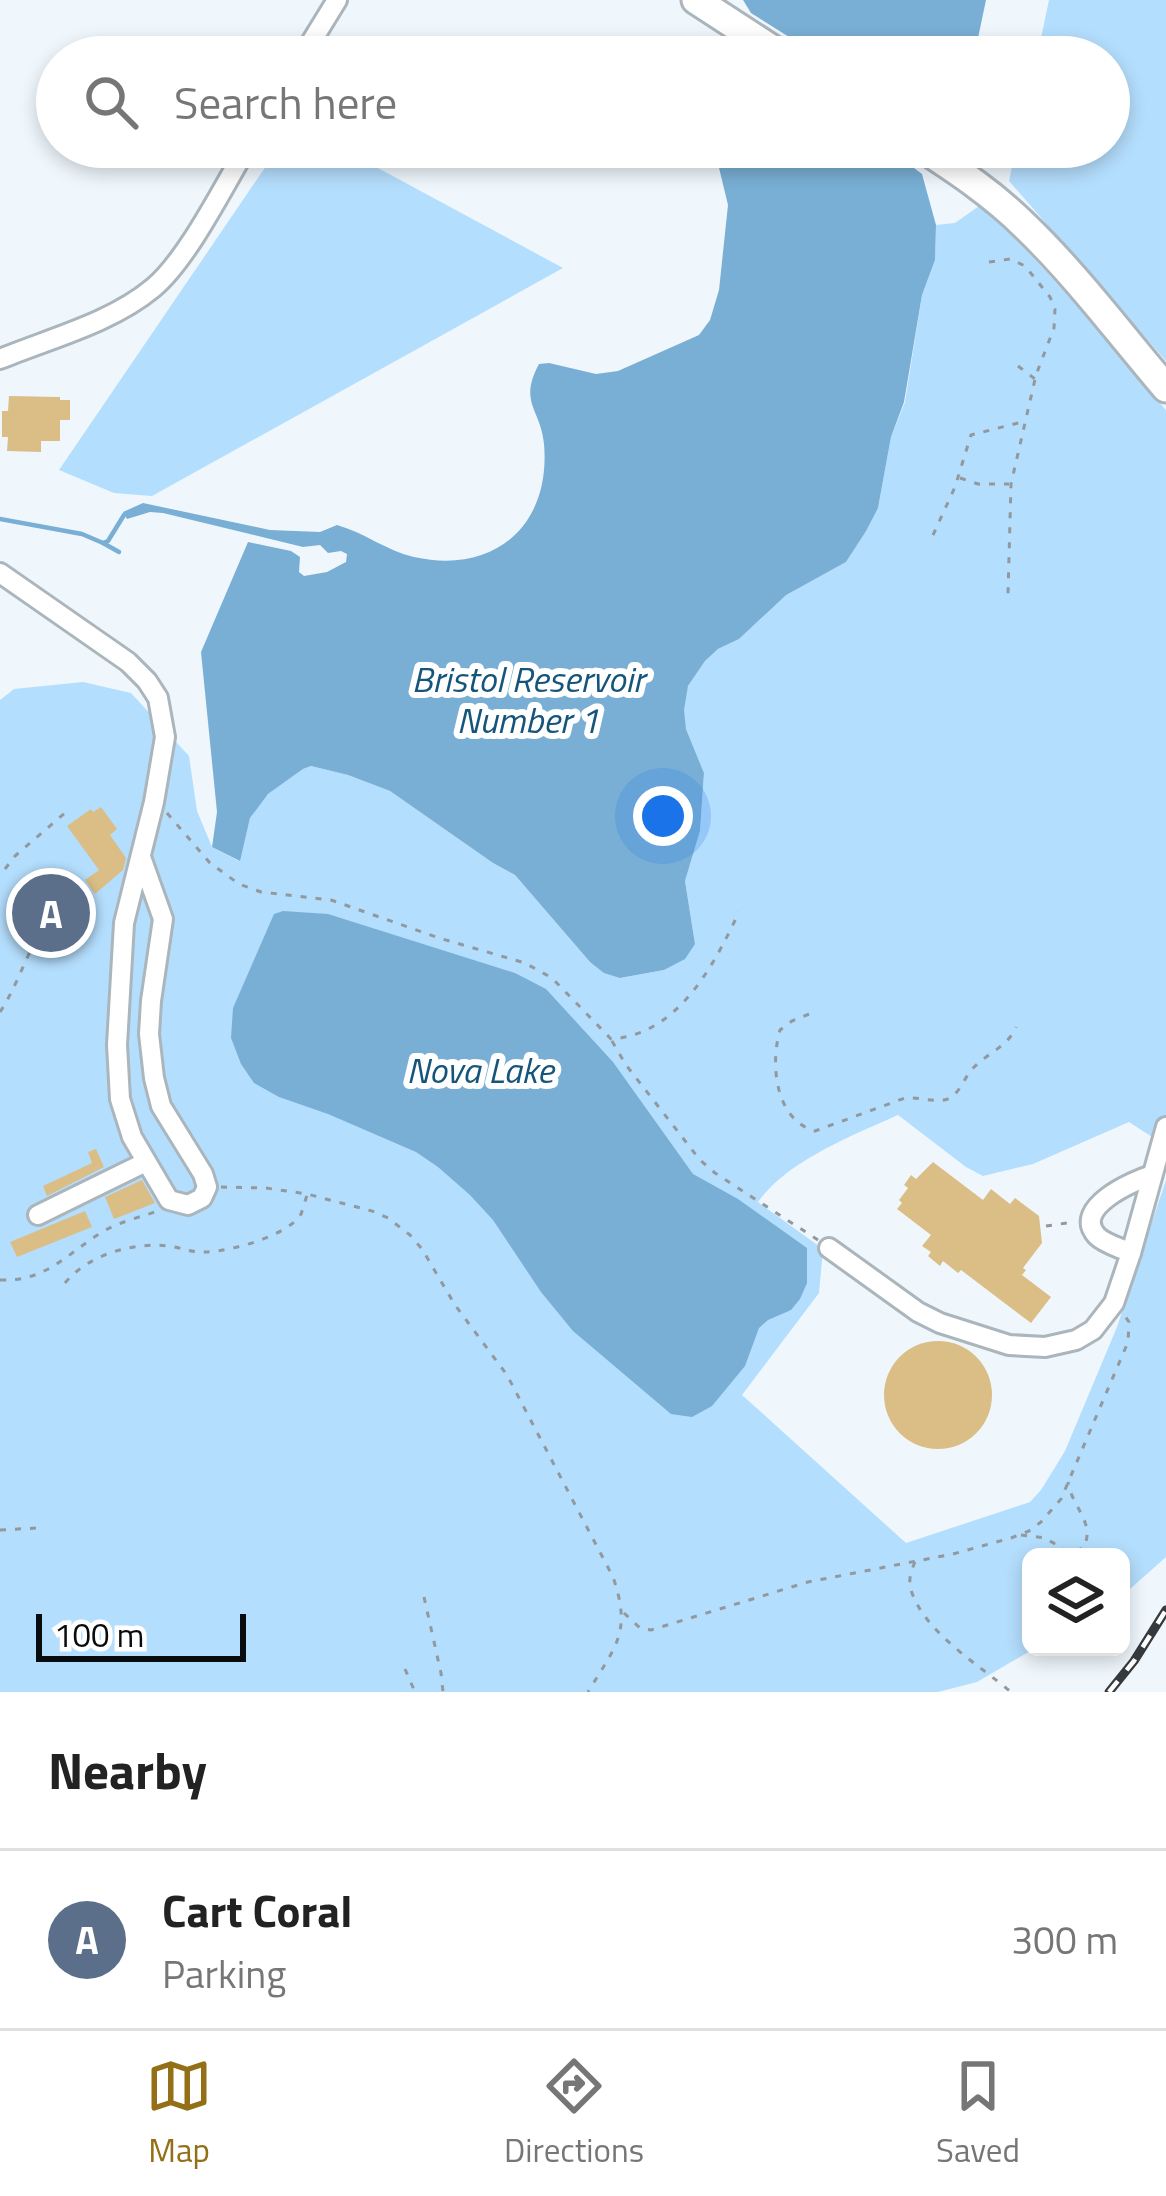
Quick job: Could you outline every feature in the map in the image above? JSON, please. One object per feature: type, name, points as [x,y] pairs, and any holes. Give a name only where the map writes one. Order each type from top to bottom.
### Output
[{"type":"highway","points":[[696,0],[752,36]]},
{"type":"highway","points":[[953,168],[1024,225],[1166,388]]},
{"type":"street","points":[[315,36],[337,0]]},
{"type":"street","points":[[0,359],[125,308],[157,285],[181,256],[235,168]]},
{"type":"street","points":[[0,573],[128,662],[158,698],[165,737],[124,923],[117,1045],[120,1099],[132,1136],[170,1200],[188,1205],[197,1202],[207,1186],[161,1106],[154,1078],[149,1034],[164,919],[141,857]]},
{"type":"street","points":[[829,1248],[940,1323],[1010,1345],[1046,1347],[1076,1340],[1093,1330],[1114,1303],[1166,1126]]},
{"type":"street","points":[[38,1215],[146,1162]]},
{"type":"street","points":[[1131,1253],[1102,1240],[1092,1220],[1098,1205],[1126,1185],[1152,1175]]},
{"type":"path","points":[[989,262],[1010,259],[1025,266],[1055,309],[1054,328],[1035,379],[1010,484],[1008,594]]},
{"type":"path","points":[[1018,366],[1035,379]]},
{"type":"path","points":[[933,535],[971,435],[1025,422]]},
{"type":"path","points":[[958,478],[978,484],[1010,484]]},
{"type":"path","points":[[154,802],[210,863],[239,884],[261,892],[331,900],[525,963],[552,978],[611,1039],[700,1160],[829,1248]]},
{"type":"path","points":[[5,869],[66,812]]},
{"type":"path","points":[[0,1012],[47,923],[80,887]]},
{"type":"path","points":[[611,1039],[646,1030],[691,994],[721,951],[740,912]]},
{"type":"path","points":[[808,1014],[780,1030],[775,1062],[790,1117],[815,1131],[905,1098],[950,1098],[977,1065],[1007,1042],[1016,1027]]},
{"type":"path","points":[[207,1186],[307,1194],[388,1218],[422,1249],[454,1305],[530,1414],[613,1577],[623,1611],[616,1646],[588,1692]]},
{"type":"path","points":[[65,1282],[86,1263],[125,1248],[211,1252],[251,1243],[295,1221],[307,1194]]},
{"type":"path","points":[[0,1280],[25,1280],[44,1273],[108,1229],[174,1203]]},
{"type":"path","points":[[1046,1226],[1092,1220]]},
{"type":"path","points":[[623,1611],[640,1628],[652,1630],[808,1582],[953,1554],[1029,1531],[1061,1499],[1128,1342],[1129,1322],[1114,1303]]},
{"type":"path","points":[[1019,1535],[1045,1538],[1070,1553],[1083,1548],[1089,1537],[1087,1527],[1067,1482]]},
{"type":"path","points":[[0,1530],[37,1528]]},
{"type":"path","points":[[916,1560],[910,1587],[928,1617],[953,1646],[1011,1692]]},
{"type":"path","points":[[424,1598],[443,1692]]},
{"type":"path","points":[[405,1669],[415,1692]]},
{"type":"shaded area","points":[[1049,0],[1166,0],[1166,361],[1009,181],[1012,168],[1130,168],[1130,36],[1041,36]]},
{"type":"shaded area","points":[[265,168],[378,168],[563,268],[152,496],[114,493],[59,470]]},
{"type":"shaded area","points":[[979,206],[1005,229],[1166,410],[1166,1146],[1129,1122],[1033,1164],[983,1176],[898,1115],[822,1151],[786,1174],[758,1202],[823,1249],[819,1293],[742,1395],[906,1543],[1030,1502],[1065,1451],[1117,1327],[1166,1180],[1166,1557],[1130,1589],[1130,1548],[1022,1548],[1022,1656],[977,1682],[938,1692],[0,1692],[0,700],[14,689],[83,682],[131,693],[189,756],[197,811],[212,847],[239,861],[250,818],[260,803],[303,769],[311,766],[348,775],[390,791],[515,875],[590,962],[620,978],[664,970],[695,944],[685,881],[700,831],[704,773],[686,729],[683,710],[688,686],[705,661],[739,639],[786,594],[846,562],[878,508],[891,437],[905,402],[922,295],[935,260],[936,225],[955,223]]},
{"type":"water","points":[[743,0],[986,0],[978,36],[788,36],[751,13]]},
{"type":"water","name":"Bristol Reservoir Number 1","points":[[719,168],[914,168],[922,174],[936,225],[935,260],[922,295],[904,402],[891,437],[878,508],[866,531],[846,562],[786,595],[739,639],[705,661],[688,686],[686,729],[704,773],[700,831],[685,881],[695,944],[685,959],[664,970],[620,978],[604,973],[515,875],[390,791],[311,766],[268,794],[250,818],[240,861],[212,847],[217,812],[201,652],[248,542],[291,551],[300,557],[299,572],[304,576],[327,572],[346,562],[347,554],[163,513],[127,519],[123,512],[143,503],[270,530],[320,532],[337,525],[404,554],[443,561],[493,551],[512,538],[538,498],[544,444],[530,388],[539,364],[596,374],[618,371],[699,335],[710,320],[719,290],[728,205]]},
{"type":"water","name":"Nova Lake","points":[[274,914],[328,914],[515,973],[546,989],[613,1062],[693,1174],[807,1248],[807,1283],[800,1299],[791,1310],[759,1328],[745,1366],[712,1406],[692,1417],[671,1414],[573,1331],[493,1220],[438,1167],[416,1152],[254,1083],[231,1038],[233,1008]]},
{"type":"building","points":[[9,396],[70,400],[70,420],[60,420],[60,441],[41,441],[41,452],[7,451],[2,411],[8,411]]},
{"type":"building","points":[[101,807],[117,829],[110,835],[126,858],[123,870],[95,894],[85,880],[99,870],[67,826]]},
{"type":"building","points":[[96,1149],[104,1167],[47,1196],[43,1186],[92,1163],[88,1152]]},
{"type":"building","points":[[933,1162],[983,1200],[991,1189],[1010,1204],[1015,1198],[1039,1216],[1042,1243],[1022,1275],[1051,1297],[1031,1323],[961,1270],[958,1273],[943,1261],[940,1266],[928,1256],[931,1252],[922,1246],[931,1235],[897,1209],[911,1175],[916,1179]]},
{"type":"building","points":[[142,1180],[155,1203],[114,1219],[105,1197]]},
{"type":"building","points":[[85,1211],[92,1227],[17,1257],[10,1242]]},
{"type":"building","points":[[938,1341],[959,1345],[976,1357],[988,1374],[992,1395],[988,1416],[976,1433],[959,1445],[938,1449],[917,1445],[900,1433],[888,1416],[884,1395],[888,1374],[900,1357],[917,1345]]},
{"type":"waterway","points":[[0,519],[82,534],[103,543],[124,515]]},
{"type":"waterway","points":[[103,543],[119,552]]},
{"type":"railway","points":[[1109,1692],[1166,1610]]},
{"type":"place","name":"Cart Coral","points":[[51,913]]}]
